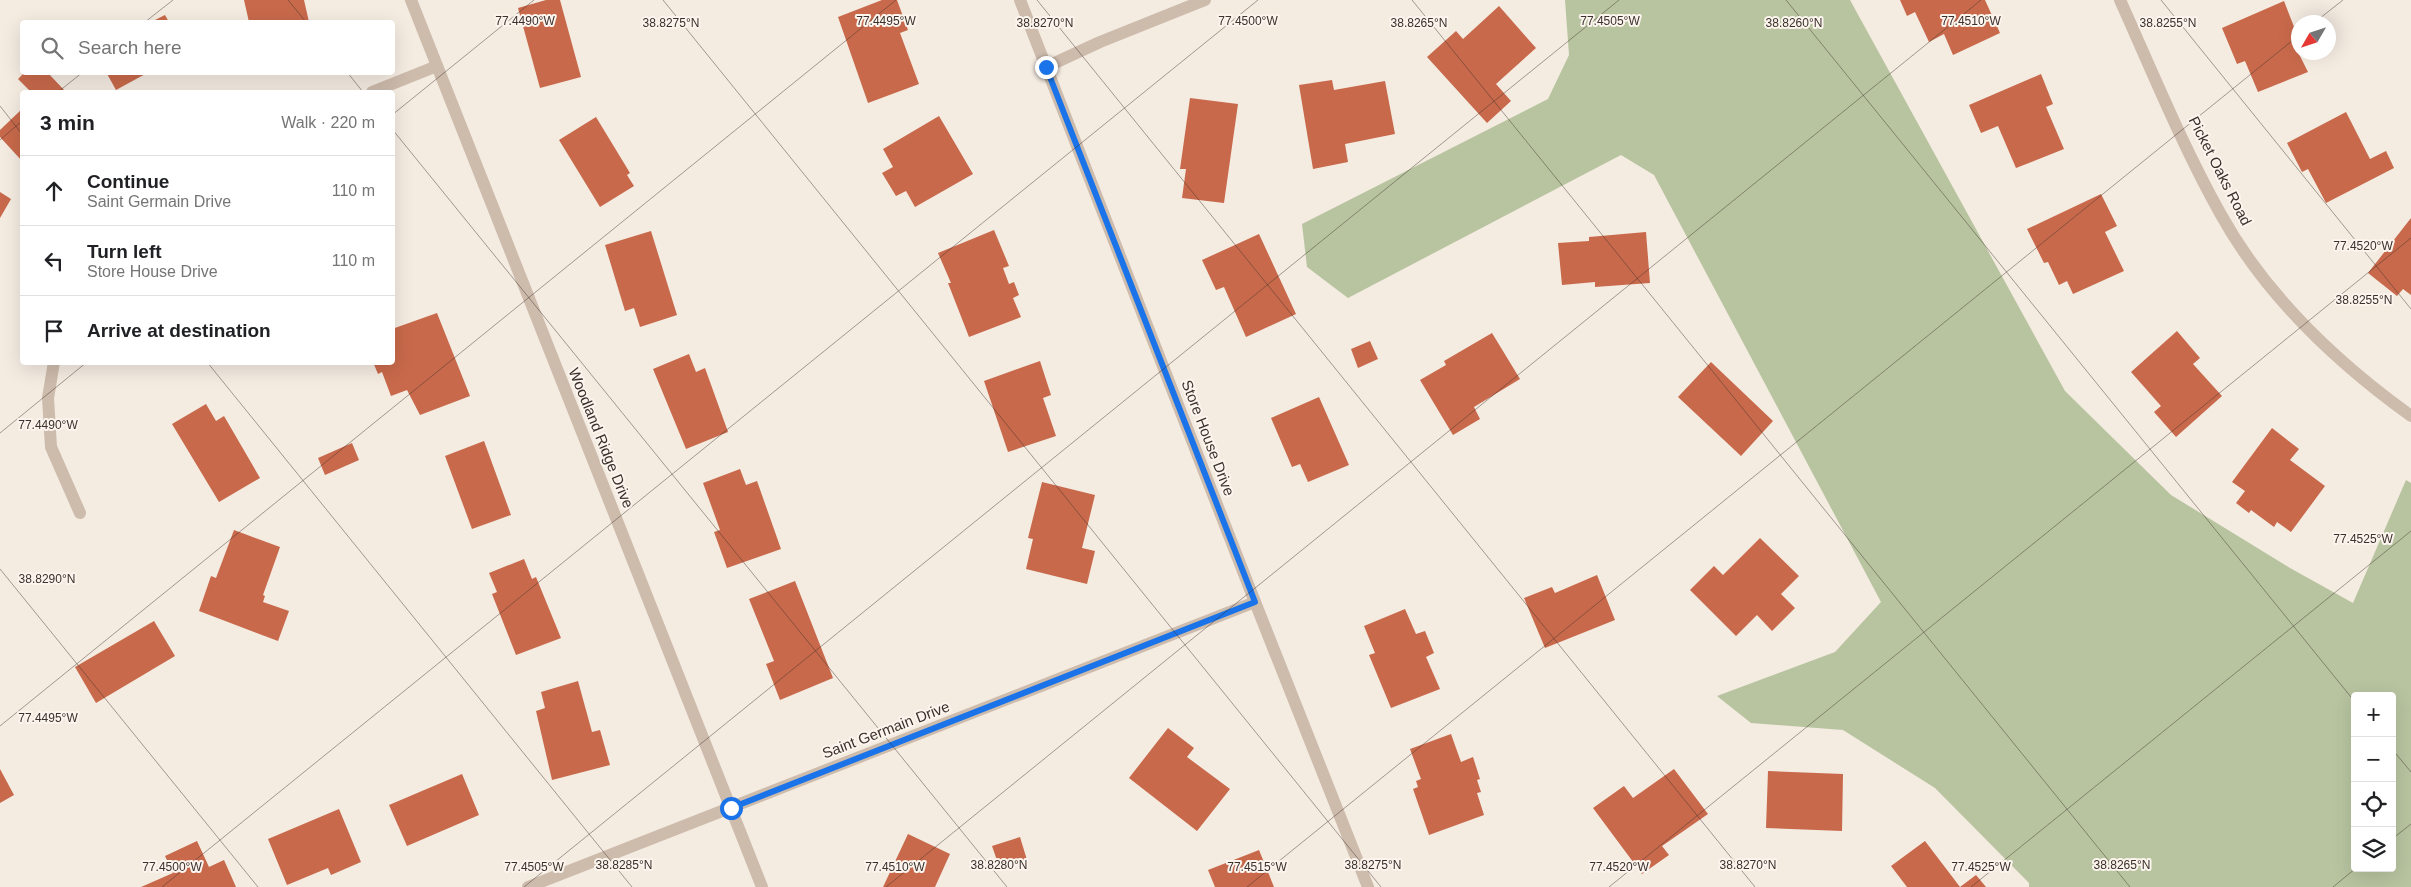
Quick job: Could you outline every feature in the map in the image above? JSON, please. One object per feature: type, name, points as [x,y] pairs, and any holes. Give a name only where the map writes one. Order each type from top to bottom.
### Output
[{"type":"street","name":"Woodland Ridge Drive","points":[[411,0],[762,887]]},
{"type":"street","name":"Store House Drive","points":[[1020,0],[1368,887]]},
{"type":"street","points":[[1046,67],[1100,42],[1205,0]]},
{"type":"street","name":"Picket Oaks Road","points":[[2120,0],[2202,179],[2220,214],[2248,257],[2305,326],[2370,386],[2411,416]]},
{"type":"street","points":[[377,90],[437,66]]},
{"type":"street","points":[[54,365],[48,398],[52,447],[80,513]]},
{"type":"street","name":"Saint Germain Drive","points":[[528,887],[1255,602]]},
{"type":"green space","points":[[1565,0],[1850,0],[2065,391],[2171,495],[2290,568],[2353,603],[2406,480],[2411,483],[2411,887],[2029,887],[2029,883],[1935,788],[1843,730],[1751,723],[1717,696],[1835,652],[1881,602],[1654,175],[1621,155],[1348,298],[1307,267],[1302,224],[1548,99],[1569,55]]},
{"type":"building","points":[[244,0],[304,0],[309,20],[249,20]]},
{"type":"building","points":[[546,0],[560,0],[581,77],[540,88],[518,8]]},
{"type":"building","points":[[882,0],[897,0],[908,30],[900,33],[919,84],[868,103],[838,17]]},
{"type":"building","points":[[1900,0],[1985,0],[2000,33],[1953,55],[1944,34],[1929,42],[1915,12],[1907,16]]},
{"type":"building","points":[[2284,1],[2291,19],[2291,60],[2302,60],[2308,72],[2258,92],[2245,61],[2237,64],[2222,28]]},
{"type":"building","points":[[1499,6],[1536,48],[1496,84],[1511,101],[1487,123],[1427,57],[1456,31],[1463,39]]},
{"type":"building","points":[[165,15],[168,20],[155,20]]},
{"type":"building","points":[[2041,74],[2053,104],[2046,107],[2064,149],[2016,168],[1998,126],[1981,133],[1969,105]]},
{"type":"building","points":[[22,75],[50,75],[64,90],[29,90],[18,79]]},
{"type":"building","points":[[108,75],[144,75],[116,90]]},
{"type":"building","points":[[1332,80],[1334,90],[1385,81],[1395,134],[1345,144],[1348,162],[1313,169],[1299,85]]},
{"type":"building","points":[[1190,98],[1238,104],[1224,203],[1182,198],[1186,169],[1180,169]]},
{"type":"building","points":[[20,111],[20,159],[0,137],[0,130]]},
{"type":"building","points":[[2346,112],[2370,159],[2386,151],[2394,168],[2326,203],[2308,169],[2302,172],[2287,143]]},
{"type":"building","points":[[939,116],[973,174],[915,207],[906,191],[896,196],[882,173],[893,167],[883,149]]},
{"type":"building","points":[[596,117],[630,173],[627,175],[634,186],[600,207],[559,140]]},
{"type":"building","points":[[0,192],[11,199],[0,218]]},
{"type":"building","points":[[2101,194],[2117,226],[2105,232],[2124,271],[2073,294],[2067,281],[2059,285],[2048,262],[2044,263],[2027,229]]},
{"type":"building","points":[[2411,218],[2411,295],[2403,289],[2397,296],[2368,273]]},
{"type":"building","points":[[994,230],[1009,266],[1003,268],[1009,284],[1014,282],[1019,295],[1013,298],[1021,317],[969,337],[948,283],[951,283],[938,253]]},
{"type":"building","points":[[651,231],[677,315],[640,327],[634,308],[625,311],[605,245]]},
{"type":"building","points":[[1646,232],[1650,283],[1595,287],[1595,282],[1562,285],[1558,243],[1589,241],[1589,237]]},
{"type":"building","points":[[1259,234],[1296,314],[1246,337],[1224,287],[1216,290],[1202,260]]},
{"type":"building","points":[[437,313],[470,396],[420,415],[407,390],[391,396],[382,372],[378,374],[374,365],[395,365],[395,328]]},
{"type":"building","points":[[2177,331],[2200,358],[2193,364],[2222,396],[2176,437],[2154,412],[2161,406],[2131,372]]},
{"type":"building","points":[[1492,333],[1520,379],[1474,407],[1480,419],[1453,435],[1420,380],[1446,365],[1444,361]]},
{"type":"building","points":[[1370,341],[1378,359],[1358,368],[1351,349]]},
{"type":"building","points":[[689,354],[696,372],[705,368],[728,432],[686,449],[653,369]]},
{"type":"building","points":[[1040,361],[1051,395],[1043,398],[1056,436],[1008,452],[984,381]]},
{"type":"building","points":[[1711,362],[1773,421],[1741,456],[1678,397]]},
{"type":"building","points":[[1319,397],[1349,465],[1308,482],[1300,464],[1292,467],[1271,418]]},
{"type":"building","points":[[206,404],[216,421],[224,416],[260,478],[219,502],[172,424]]},
{"type":"building","points":[[2272,428],[2299,449],[2290,460],[2325,486],[2291,532],[2277,522],[2274,527],[2251,510],[2249,513],[2236,503],[2245,491],[2232,482]]},
{"type":"building","points":[[484,441],[511,515],[472,529],[445,456]]},
{"type":"building","points":[[352,443],[359,460],[325,475],[318,458]]},
{"type":"building","points":[[740,469],[746,485],[757,481],[781,549],[727,568],[714,532],[720,530],[703,483]]},
{"type":"building","points":[[1042,482],[1095,495],[1082,548],[1095,551],[1087,584],[1026,569],[1033,539],[1028,538]]},
{"type":"building","points":[[234,530],[280,547],[263,595],[265,596],[263,602],[289,611],[278,641],[199,611],[211,576],[216,578]]},
{"type":"building","points":[[1760,538],[1799,576],[1781,594],[1795,608],[1772,631],[1757,615],[1736,636],[1690,590],[1714,566],[1723,575]]},
{"type":"building","points":[[524,559],[532,579],[536,577],[561,638],[516,655],[492,594],[497,592],[489,573]]},
{"type":"building","points":[[1597,575],[1615,620],[1545,648],[1524,598],[1552,587],[1555,593]]},
{"type":"building","points":[[795,581],[833,678],[780,700],[766,664],[774,661],[749,599]]},
{"type":"building","points":[[1405,609],[1416,634],[1425,631],[1434,653],[1426,657],[1440,689],[1391,708],[1369,655],[1375,653],[1364,626]]},
{"type":"building","points":[[154,621],[175,656],[96,703],[75,667]]},
{"type":"building","points":[[578,681],[592,732],[600,730],[610,765],[552,780],[536,711],[545,708],[541,692]]},
{"type":"building","points":[[1168,728],[1194,748],[1187,757],[1230,789],[1197,831],[1129,778]]},
{"type":"building","points":[[1451,734],[1461,762],[1473,757],[1480,779],[1477,780],[1481,792],[1477,793],[1484,815],[1429,835],[1413,789],[1418,787],[1416,781],[1421,779],[1410,749]]},
{"type":"building","points":[[0,769],[14,795],[0,803]]},
{"type":"building","points":[[1674,769],[1708,814],[1662,846],[1669,855],[1642,874],[1593,808],[1624,786],[1633,798]]},
{"type":"building","points":[[1768,771],[1843,774],[1842,831],[1766,828]]},
{"type":"building","points":[[462,774],[479,815],[407,846],[389,805]]},
{"type":"building","points":[[339,809],[361,862],[331,875],[328,868],[287,885],[268,839]]},
{"type":"building","points":[[908,834],[950,854],[935,887],[883,887]]},
{"type":"building","points":[[1020,837],[1027,860],[1000,869],[992,846]]},
{"type":"building","points":[[197,841],[209,867],[224,860],[236,887],[141,887],[173,873],[165,856]]},
{"type":"building","points":[[1925,841],[1960,887],[1907,887],[1891,866]]},
{"type":"building","points":[[1259,850],[1274,887],[1215,887],[1208,870]]},
{"type":"building","points":[[1976,875],[1986,887],[1960,887]]},
{"type":"route","points":[[731,808],[1255,602],[1046,67]]}]
